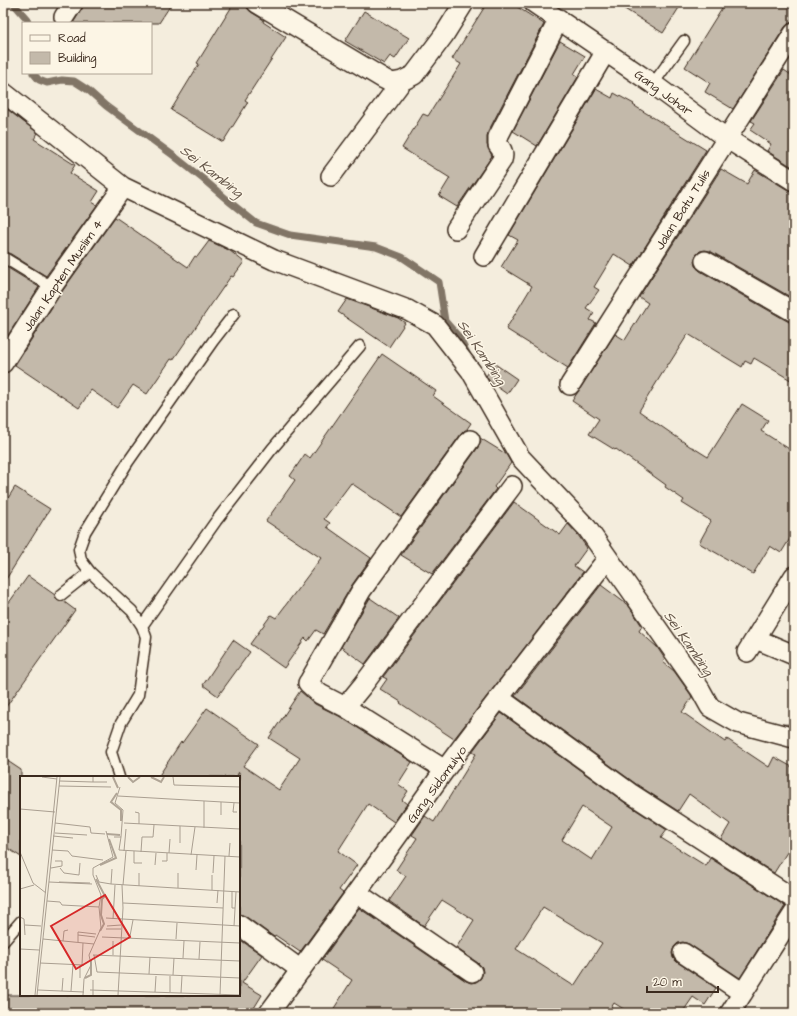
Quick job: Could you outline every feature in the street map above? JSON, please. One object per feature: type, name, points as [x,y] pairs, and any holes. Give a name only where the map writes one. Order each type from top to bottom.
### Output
[{"type":"street","points":[[258,3],[392,83],[402,81],[414,75],[444,35],[464,3]]},
{"type":"street","name":"Gang Johar","points":[[534,3],[653,84],[726,138],[794,181]]},
{"type":"street","points":[[456,229],[502,160],[503,156],[501,148],[498,145],[498,137],[559,19]]},
{"type":"street","name":"Jalan Batu Tulis","points":[[570,385],[794,33]]},
{"type":"street","points":[[484,256],[606,51]]},
{"type":"street","points":[[331,176],[402,81]]},
{"type":"street","points":[[3,92],[123,188],[274,260],[408,310],[435,325],[471,371],[520,457],[587,528],[711,704],[738,723],[794,738]]},
{"type":"street","name":"Jalan Kapten Muslim 4","points":[[3,363],[52,288],[123,188]]},
{"type":"street","points":[[705,261],[794,312]]},
{"type":"street","points":[[445,770],[345,707],[320,694],[308,683],[361,591],[470,440]]},
{"type":"street","points":[[345,707],[512,486]]},
{"type":"street","name":"Gang Sidomulyo","points":[[269,1013],[445,770],[608,558]]},
{"type":"street","points":[[794,576],[751,646],[794,655]]},
{"type":"street","points":[[499,698],[630,793],[794,899]]},
{"type":"street","points":[[357,893],[472,972]]},
{"type":"street","points":[[730,1013],[792,923]]},
{"type":"street","points":[[240,926],[301,970]]},
{"type":"street","points":[[683,953],[743,993]]},
{"type":"lane","points":[[653,84],[684,41]]},
{"type":"lane","points":[[3,257],[52,288]]},
{"type":"lane","points":[[119,776],[111,752],[121,722],[138,695],[146,638],[142,626],[132,611],[90,572],[81,560],[79,549],[85,532],[128,462],[213,341],[234,314]]},
{"type":"lane","points":[[142,626],[216,521],[272,449],[360,346]]},
{"type":"lane","points":[[61,595],[90,572]]},
{"type":"lane","points":[[3,942],[20,922]]},
{"type":"building","points":[[84,3],[172,3],[159,23],[74,22]]},
{"type":"building","points":[[234,3],[246,3],[247,8],[251,12],[286,37],[245,100],[248,102],[223,142],[171,110],[199,64],[197,63]]},
{"type":"building","points":[[487,3],[511,3],[544,24],[488,132],[487,145],[492,156],[457,207],[439,196],[450,178],[402,148],[423,114],[428,116],[461,64],[452,59]]},
{"type":"building","points":[[615,3],[682,3],[663,33]]},
{"type":"building","points":[[725,3],[794,3],[794,22],[789,23],[785,27],[733,109],[705,92],[710,83],[685,67]]},
{"type":"building","points":[[364,11],[409,38],[395,59],[390,56],[384,64],[345,41]]},
{"type":"building","points":[[560,41],[585,56],[574,74],[578,77],[537,146],[513,131]]},
{"type":"building","points":[[784,70],[794,77],[794,168],[767,151],[771,144],[750,130],[755,123],[751,121]]},
{"type":"building","points":[[596,89],[612,98],[614,93],[634,104],[633,105],[706,150],[633,266],[614,254],[594,287],[599,290],[586,308],[594,313],[590,320],[596,323],[568,368],[506,329],[532,286],[501,267],[518,240],[509,235]]},
{"type":"building","points":[[3,106],[38,133],[34,139],[75,165],[70,173],[99,191],[92,202],[97,205],[46,276],[6,251],[3,251]]},
{"type":"building","points":[[721,169],[747,184],[755,170],[788,190],[794,192],[794,299],[710,251],[700,251],[696,255],[694,261],[695,266],[700,271],[789,322],[794,323],[794,382],[754,358],[751,364],[745,361],[742,367],[688,334],[639,411],[708,457],[742,404],[768,420],[761,431],[794,452],[794,532],[781,553],[770,546],[753,574],[699,543],[711,521],[682,503],[684,500],[665,487],[666,485],[616,449],[615,450],[589,434],[599,419],[572,401],[615,334],[625,340],[648,303],[639,297]]},
{"type":"building","points":[[115,217],[188,267],[195,256],[197,257],[209,241],[229,250],[244,262],[233,277],[231,276],[173,360],[171,359],[147,394],[133,385],[117,408],[91,390],[79,408],[15,365],[61,293]]},
{"type":"building","points":[[3,265],[39,287],[3,343]]},
{"type":"building","points":[[347,299],[398,318],[405,323],[389,347],[338,312]]},
{"type":"building","points":[[382,354],[436,391],[433,396],[471,423],[467,429],[468,430],[465,430],[461,434],[401,517],[351,483],[324,519],[330,523],[327,527],[371,558],[352,585],[323,634],[316,630],[308,641],[305,638],[284,668],[250,644],[271,615],[276,618],[321,558],[266,521],[295,480],[290,476],[305,454],[310,458]]},
{"type":"building","points":[[495,364],[517,379],[507,394],[490,382],[486,376]]},
{"type":"building","points":[[480,438],[506,454],[511,463],[494,487],[496,489],[432,574],[401,555],[479,446],[481,442]]},
{"type":"building","points":[[15,487],[50,509],[3,584],[3,506]]},
{"type":"building","points":[[514,502],[560,535],[568,524],[587,548],[574,566],[583,572],[454,739],[380,689],[387,679],[383,677]]},
{"type":"building","points":[[28,576],[55,595],[58,601],[63,601],[75,610],[3,711],[3,611]]},
{"type":"building","points":[[601,585],[629,606],[642,626],[639,631],[657,647],[665,659],[663,662],[674,671],[691,695],[692,698],[682,712],[725,742],[727,739],[769,767],[774,757],[794,768],[794,841],[774,873],[721,839],[730,824],[689,794],[678,811],[636,784],[515,696]]},
{"type":"building","points":[[370,598],[399,618],[365,664],[341,647]]},
{"type":"building","points":[[233,640],[250,652],[218,696],[203,685]]},
{"type":"building","points":[[300,691],[315,704],[339,716],[412,762],[398,784],[408,791],[402,800],[407,804],[394,822],[368,804],[338,851],[357,865],[339,890],[343,893],[300,952],[275,935],[274,937],[245,916],[240,914],[239,772],[237,776],[159,776],[181,742],[182,743],[207,708],[259,744],[243,766],[279,790],[300,758],[269,738]]},
{"type":"building","points":[[501,713],[624,802],[667,830],[661,838],[706,866],[710,858],[785,906],[740,978],[689,944],[683,942],[678,943],[674,947],[672,953],[673,958],[716,988],[705,1005],[693,997],[682,1013],[630,1013],[614,1003],[608,1013],[331,1013],[352,980],[322,960],[359,908],[466,981],[471,983],[476,982],[481,978],[483,972],[482,967],[456,948],[474,920],[442,900],[424,926],[389,901],[406,876],[396,870],[417,838],[412,835],[425,816],[434,822],[476,754],[472,752]],"holes":[[[582,807],[612,827],[592,860],[562,840]],[[543,907],[602,943],[574,986],[516,949]]]},
{"type":"building","points":[[3,758],[21,770],[20,856],[3,845]]},
{"type":"building","points":[[240,940],[262,955],[242,983],[262,995],[251,1013],[3,1013],[3,995],[240,996]]},
{"type":"waterway","name":"Sei Kambing","points":[[13,3],[27,19],[28,22]]},
{"type":"waterway","name":"Sei Kambing","points":[[34,74],[39,80],[47,83],[62,80],[74,81],[88,90],[106,106],[174,156],[256,223],[290,235],[376,247],[402,257],[439,282],[445,321],[459,337],[468,355]]},
{"type":"waterway","name":"Sei Kambing","points":[[780,727],[794,727]]}]
